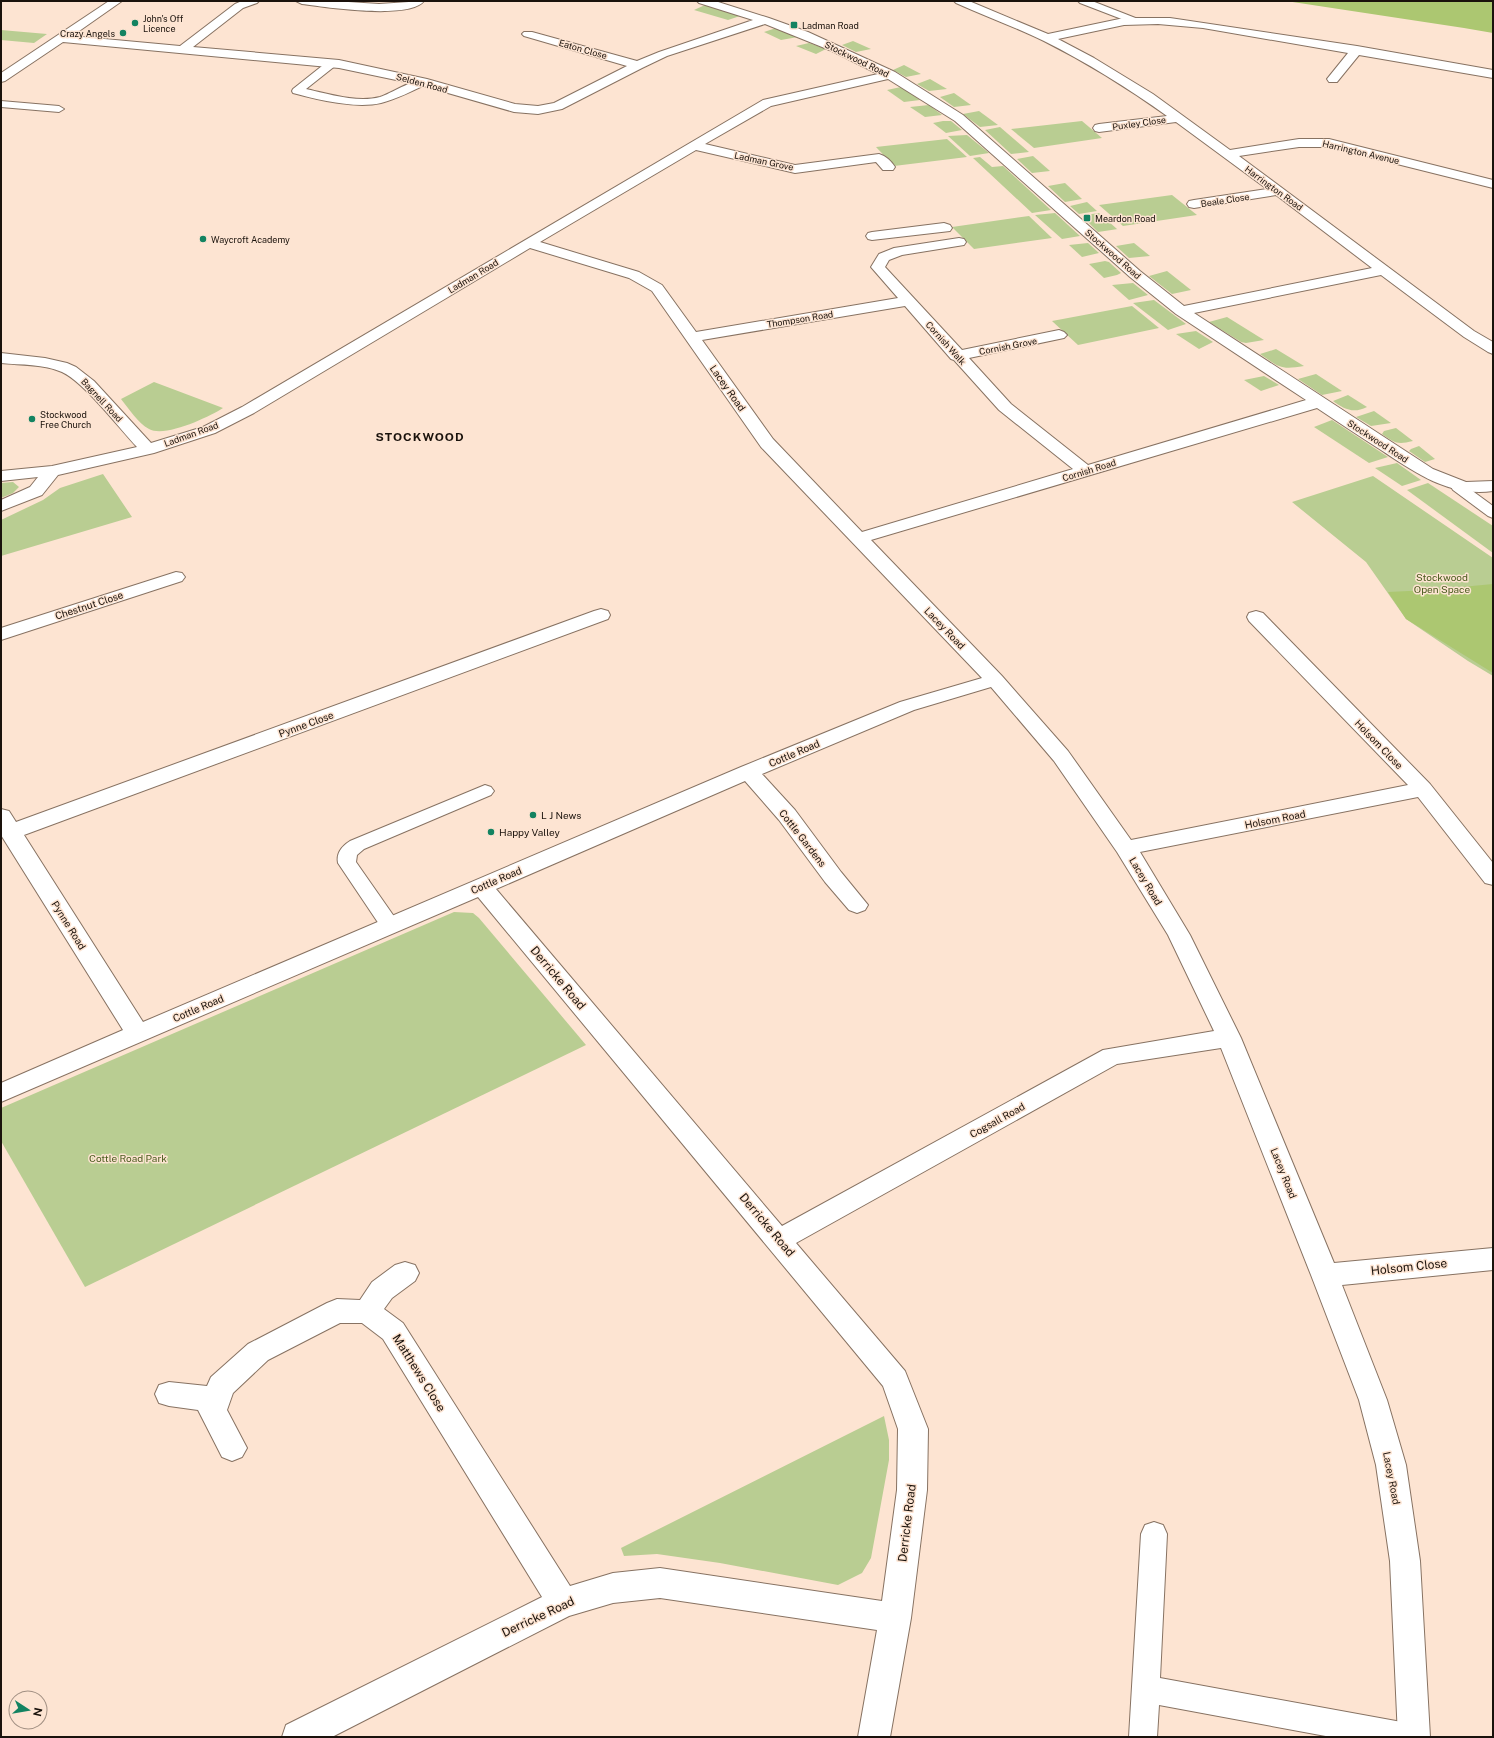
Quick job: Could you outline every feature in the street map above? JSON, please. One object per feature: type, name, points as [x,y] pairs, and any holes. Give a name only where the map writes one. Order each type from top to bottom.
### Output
[{"type":"street","points":[[1,78],[116,1]]},
{"type":"street","points":[[182,50],[239,6],[253,1]]},
{"type":"street","points":[[302,1],[389,8],[404,6],[418,1]]},
{"type":"street","name":"Stockwood Road","points":[[703,1],[765,20],[845,51],[891,75],[959,118],[1135,274],[1181,311],[1427,473],[1458,487]]},
{"type":"street","name":"Harrington Road","points":[[960,1],[1047,38],[1122,80],[1179,118],[1279,191],[1382,270],[1469,334],[1493,349]]},
{"type":"street","name":"Selden Road","points":[[61,38],[331,64],[374,71],[423,82],[514,108],[538,110],[558,106],[638,65],[663,54],[765,20]]},
{"type":"street","points":[[1047,38],[1114,23],[1164,21],[1203,25],[1493,74]]},
{"type":"street","points":[[515,40],[539,28]]},
{"type":"street","name":"Eaton Close","points":[[528,34],[638,65]]},
{"type":"street","points":[[1333,79],[1357,50]]},
{"type":"street","name":"Ladman Road","points":[[1,476],[52,471],[148,449],[209,430],[248,410],[528,243],[768,103],[891,75]]},
{"type":"street","name":"Puxley Close","points":[[1100,129],[1179,118]]},
{"type":"street","name":"Harrington Avenue","points":[[1227,154],[1299,143],[1329,143],[1493,184]]},
{"type":"street","name":"Ladman Grove","points":[[696,146],[795,169],[879,158]]},
{"type":"street","name":"Beale Close","points":[[1183,196],[1199,208],[1279,191]]},
{"type":"street","name":"Cornish Walk","points":[[946,228],[963,245],[899,251],[884,257],[878,267],[957,356],[1005,407],[1085,472]]},
{"type":"street","name":"Lacey Road","points":[[528,243],[634,275],[657,288],[767,443],[995,680],[1061,756],[1126,848],[1179,935],[1229,1038],[1325,1275],[1373,1400],[1395,1486],[1405,1560],[1414,1737]]},
{"type":"street","points":[[1181,311],[1382,270]]},
{"type":"street","name":"Thompson Road","points":[[692,337],[909,302]]},
{"type":"street","points":[[1047,324],[1070,346]]},
{"type":"street","name":"Cornish Grove","points":[[957,356],[1059,336]]},
{"type":"street","name":"Bagnell Road","points":[[1,358],[67,368],[88,384],[148,449]]},
{"type":"street","name":"Cornish Road","points":[[860,538],[1318,402]]},
{"type":"street","points":[[1,506],[36,491],[52,471]]},
{"type":"street","points":[[1458,487],[1479,488],[1493,486]]},
{"type":"street","name":"Chestnut Close","points":[[1,634],[176,577]]},
{"type":"street","name":"Pynne Close","points":[[6,824],[601,615]]},
{"type":"street","name":"Holsom Close","points":[[1256,617],[1423,789],[1493,878]]},
{"type":"street","name":"Cottle Road","points":[[1,1093],[748,772],[907,706],[995,680]]},
{"type":"street","name":"Cottle Gardens","points":[[748,772],[787,815],[833,877],[857,905]]},
{"type":"street","name":"Holsom Road","points":[[1126,848],[1423,789]]},
{"type":"street","name":"Pynne Road","points":[[6,824],[138,1034]]},
{"type":"street","name":"Derricke Road","points":[[481,886],[895,1380],[913,1429],[912,1490],[895,1618],[874,1737]]},
{"type":"street","name":"Cogsall Road","points":[[779,1240],[1112,1056],[1229,1038]]},
{"type":"street","name":"Holsom Close","points":[[1325,1275],[1493,1259]]},
{"type":"street","points":[[232,1448],[212,1411],[221,1386],[258,1352],[337,1311],[367,1312],[382,1290],[405,1273]]},
{"type":"street","name":"Matthews Close","points":[[367,1312],[393,1331],[563,1603]]},
{"type":"street","points":[[169,1394],[216,1400]]},
{"type":"street","name":"Derricke Road","points":[[298,1737],[563,1603],[613,1588],[660,1583],[895,1618]]},
{"type":"lane","points":[[1083,1],[1135,21]]},
{"type":"lane","points":[[331,64],[297,91],[313,95],[368,101],[379,100],[423,82]]},
{"type":"lane","points":[[1,104],[59,109]]},
{"type":"lane","points":[[872,236],[912,230],[946,228]]},
{"type":"lane","points":[[1458,487],[1493,513]]},
{"type":"lane","points":[[390,925],[347,863],[346,857],[350,849],[484,791]]},
{"type":"lane","points":[[1143,1737],[1154,1534]]},
{"type":"lane","points":[[1146,1689],[1408,1737]]},
{"type":"green space","points":[[1286,1],[1493,1],[1493,33],[1464,28]]},
{"type":"green space","points":[[705,5],[740,16],[728,20],[694,10]]},
{"type":"green space","points":[[776,28],[798,37],[781,40],[764,32]]},
{"type":"green space","points":[[1,30],[47,34],[34,43],[1,40]]},
{"type":"green space","points":[[853,41],[871,49],[856,52],[842,45]]},
{"type":"green space","points":[[809,43],[826,49],[816,54],[796,46]]},
{"type":"green space","points":[[904,65],[921,74],[906,77],[893,70]]},
{"type":"green space","points":[[930,79],[947,89],[929,91],[917,84]]},
{"type":"green space","points":[[901,87],[920,100],[904,102],[887,90]]},
{"type":"green space","points":[[954,93],[971,105],[954,107],[940,97]]},
{"type":"green space","points":[[929,105],[942,115],[925,117],[910,107]]},
{"type":"green space","points":[[979,111],[998,125],[980,127],[963,114]]},
{"type":"green space","points":[[951,121],[962,130],[946,133],[933,123]]},
{"type":"green space","points":[[1082,121],[1102,138],[1034,148],[1011,129]]},
{"type":"green space","points":[[1000,127],[1029,152],[1011,154],[985,130]]},
{"type":"green space","points":[[967,135],[989,153],[970,156],[948,136]]},
{"type":"green space","points":[[947,139],[967,157],[894,166],[876,147]]},
{"type":"green space","points":[[1033,156],[1050,171],[1032,173],[1017,159]]},
{"type":"green space","points":[[980,157],[992,167],[1003,166],[1051,210],[1032,213],[973,158]]},
{"type":"green space","points":[[1065,183],[1082,199],[1065,202],[1048,186]]},
{"type":"green space","points":[[1172,195],[1197,215],[1123,226],[1099,205]]},
{"type":"green space","points":[[1087,202],[1097,211],[1079,214],[1070,206]]},
{"type":"green space","points":[[1055,213],[1080,236],[1062,239],[1035,215]]},
{"type":"green space","points":[[1099,213],[1118,229],[1098,232],[1086,220],[1090,219],[1085,215]]},
{"type":"green space","points":[[1029,216],[1052,238],[974,249],[952,227]]},
{"type":"green space","points":[[1088,243],[1099,253],[1082,257],[1069,245]]},
{"type":"green space","points":[[1134,243],[1150,256],[1129,258],[1116,246]]},
{"type":"green space","points":[[1105,261],[1109,262],[1121,273],[1104,278],[1089,264]]},
{"type":"green space","points":[[1167,271],[1191,290],[1172,294],[1149,276]]},
{"type":"green space","points":[[1133,283],[1148,295],[1129,300],[1112,285]]},
{"type":"green space","points":[[1154,300],[1186,324],[1168,330],[1133,303]]},
{"type":"green space","points":[[1132,306],[1159,328],[1078,345],[1052,321]]},
{"type":"green space","points":[[1227,317],[1264,340],[1246,343],[1241,342],[1209,322]]},
{"type":"green space","points":[[1196,331],[1213,342],[1199,349],[1176,334]]},
{"type":"green space","points":[[1276,349],[1304,366],[1290,368],[1276,365],[1260,354]]},
{"type":"green space","points":[[1316,374],[1342,391],[1322,395],[1298,379]]},
{"type":"green space","points":[[1264,376],[1279,385],[1261,391],[1244,380]]},
{"type":"green space","points":[[154,382],[223,408],[198,421],[176,429],[156,431],[149,429],[137,420],[121,399]]},
{"type":"green space","points":[[1348,395],[1367,407],[1357,410],[1349,410],[1333,401]]},
{"type":"green space","points":[[1374,411],[1391,423],[1371,426],[1356,417]]},
{"type":"green space","points":[[1332,420],[1388,457],[1369,463],[1314,427]]},
{"type":"green space","points":[[1396,428],[1413,441],[1400,443],[1382,434],[1384,431]]},
{"type":"green space","points":[[1419,446],[1435,459],[1425,462],[1409,451]]},
{"type":"green space","points":[[1397,463],[1421,480],[1402,486],[1375,468]]},
{"type":"green space","points":[[103,474],[132,517],[1,556],[1,520],[43,500],[60,488]]},
{"type":"green space","name":"Stockwood Open Space","points":[[1373,476],[1493,558],[1493,676],[1406,619],[1366,562],[1292,502]]},
{"type":"green space","points":[[13,482],[19,487],[13,493],[1,498],[1,483]]},
{"type":"green space","points":[[1428,483],[1493,526],[1493,553],[1407,490]]},
{"type":"green space","points":[[1493,584],[1493,673],[1406,619],[1388,592],[1430,590]]},
{"type":"green space","name":"Cottle Road Park","points":[[454,912],[473,913],[479,918],[586,1045],[85,1287],[1,1141],[1,1108]]},
{"type":"green space","points":[[884,1416],[889,1440],[889,1460],[871,1558],[862,1573],[838,1585],[720,1563],[657,1554],[624,1556],[621,1548]]},
{"type":"place","name":"John's Off Licence","points":[[135,23]]},
{"type":"place","name":"Ladman Road","points":[[794,25]]},
{"type":"place","name":"Crazy Angels","points":[[123,33]]},
{"type":"place","name":"Meardon Road","points":[[1087,218]]},
{"type":"place","name":"Waycroft Academy","points":[[203,239]]},
{"type":"place","name":"Stockwood Free Church","points":[[32,419]]},
{"type":"place","name":"L J News","points":[[533,815]]},
{"type":"place","name":"Happy Valley","points":[[491,832]]},
{"type":"district","name":"STOCKWOOD","points":[[420,437]]}]
